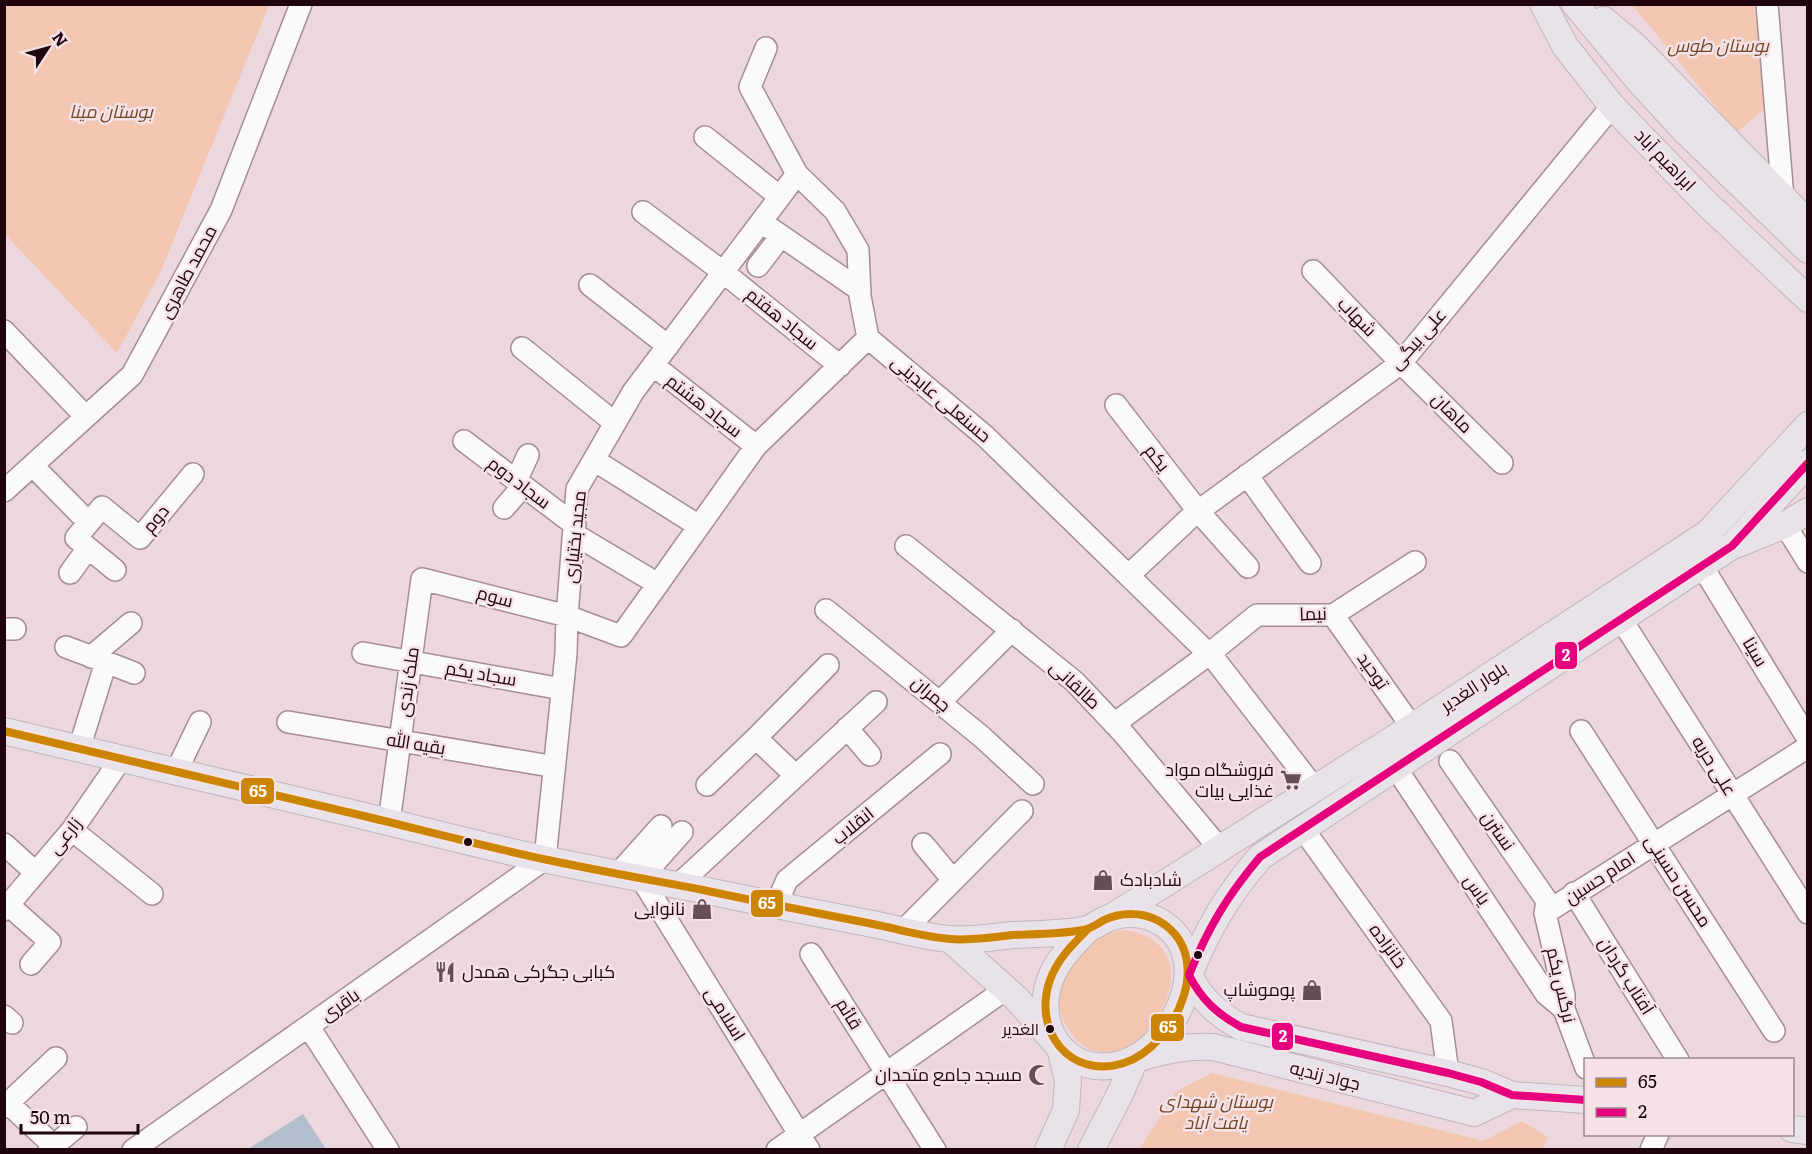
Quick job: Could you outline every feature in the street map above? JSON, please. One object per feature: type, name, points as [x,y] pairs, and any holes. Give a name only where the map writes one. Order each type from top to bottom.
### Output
[{"type":"main road","name":"ابراهیم آباد","points":[[1544,4],[1565,46],[1612,106],[1704,201],[1805,295]]},
{"type":"main road","name":"ابراهیم آباد","points":[[1544,4],[1805,295]]},
{"type":"main road","name":"ابراهیم آباد","points":[[1575,4],[1685,131],[1808,250]]},
{"type":"main road","points":[[1584,4],[1636,48],[1808,223]]},
{"type":"main road","name":"بلوار الغدیر","points":[[1114,916],[1412,727],[1708,533],[1808,425]]},
{"type":"main road","name":"بلوار الغدیر","points":[[1189,975],[1216,915],[1235,886],[1260,857],[1732,546],[1808,463]]},
{"type":"main road","points":[[1732,546],[1785,525],[1808,511]]},
{"type":"main road","points":[[4,731],[545,859],[951,940],[1087,930]]},
{"type":"main road","points":[[1048,1149],[1066,1110],[1068,1080],[1060,1048],[1047,1021],[1046,994],[1058,964],[1087,930],[1114,916],[1141,914],[1166,926],[1180,941],[1186,955],[1189,975],[1184,1000],[1155,1041],[1135,1059],[1120,1094],[1091,1149]]},
{"type":"main road","points":[[951,940],[1006,989],[1060,1048],[1077,1061],[1096,1067],[1110,1066],[1135,1059]]},
{"type":"main road","name":"جواد زندیه","points":[[1189,975],[1196,990],[1209,1005],[1223,1017],[1241,1027],[1448,1073],[1481,1082],[1512,1095],[1584,1100]]},
{"type":"main road","name":"جواد زندیه","points":[[1135,1059],[1176,1048],[1213,1047],[1474,1113],[1512,1095]]},
{"type":"street","name":"محمد طاهری","points":[[4,491],[132,375],[221,210],[301,4]]},
{"type":"street","points":[[1767,4],[1783,198]]},
{"type":"street","points":[[567,616],[621,636],[756,446],[868,338],[860,290],[858,250],[835,211],[797,174],[750,87],[766,48]]},
{"type":"street","name":"علی بیگی","points":[[1129,576],[1198,511],[1401,363],[1612,106]]},
{"type":"street","points":[[705,137],[780,197]]},
{"type":"street","name":"مجید بختیاری","points":[[545,859],[562,689],[577,489],[633,392],[797,174]]},
{"type":"street","name":"سجاد هفتم","points":[[644,212],[840,366]]},
{"type":"street","points":[[761,222],[860,290]]},
{"type":"street","points":[[758,266],[781,236]]},
{"type":"street","name":"شهاب","points":[[1313,272],[1401,363]]},
{"type":"street","points":[[590,285],[668,346]]},
{"type":"street","points":[[4,331],[86,417]]},
{"type":"street","name":"حسنعلی عابدینی","points":[[868,338],[985,436],[1209,654],[1315,789]]},
{"type":"street","points":[[522,348],[615,423]]},
{"type":"street","name":"ماهان","points":[[1401,363],[1502,463]]},
{"type":"street","name":"سجاد هشتم","points":[[653,365],[756,446]]},
{"type":"street","name":"یکم","points":[[1116,405],[1198,511]]},
{"type":"street","name":"سجاد دوم","points":[[464,441],[520,483],[575,529],[658,584]]},
{"type":"street","points":[[504,508],[520,483],[528,455]]},
{"type":"street","points":[[594,460],[699,526]]},
{"type":"street","points":[[33,466],[88,522],[76,538],[115,570]]},
{"type":"street","name":"دوم","points":[[88,522],[102,507],[140,538],[193,474]]},
{"type":"street","points":[[1247,475],[1310,563]]},
{"type":"street","points":[[1198,511],[1248,567]]},
{"type":"street","points":[[1785,525],[1808,562]]},
{"type":"street","name":"طالقانی","points":[[906,546],[1075,682],[1114,724],[1220,849]]},
{"type":"street","points":[[70,573],[88,548]]},
{"type":"street","name":"نیما","points":[[1114,724],[1209,654],[1257,615],[1333,615],[1415,562]]},
{"type":"street","name":"سینا","points":[[1702,566],[1808,739]]},
{"type":"street","name":"سوم","points":[[422,579],[567,616]]},
{"type":"street","name":"ملک زندی","points":[[388,822],[422,579]]},
{"type":"street","name":"چمران","points":[[826,610],[982,737],[1033,784]]},
{"type":"street","name":"توحید","points":[[1333,615],[1412,727]]},
{"type":"street","name":"علی حریه","points":[[1621,620],[1808,913]]},
{"type":"street","points":[[79,749],[98,660],[130,623]]},
{"type":"street","points":[[940,702],[1012,630]]},
{"type":"street","points":[[66,647],[134,673]]},
{"type":"street","name":"سجاد یکم","points":[[363,653],[562,689]]},
{"type":"street","points":[[707,785],[828,665]]},
{"type":"street","points":[[678,885],[876,702]]},
{"type":"street","points":[[176,772],[200,722]]},
{"type":"street","name":"بقیه الله","points":[[288,722],[544,765]]},
{"type":"street","points":[[847,729],[870,755]]},
{"type":"street","name":"محسن حسینی","points":[[1581,731],[1774,1031]]},
{"type":"street","points":[[756,738],[795,776]]},
{"type":"street","name":"امام حسین","points":[[1546,907],[1574,893],[1808,747]]},
{"type":"street","name":"انقلاب","points":[[776,905],[787,880],[940,754]]},
{"type":"street","name":"زارعی","points":[[6,906],[72,830],[121,759]]},
{"type":"street","name":"نسترن","points":[[1450,761],[1546,907]]},
{"type":"street","name":"یاس","points":[[1396,768],[1546,994],[1564,1009]]},
{"type":"street","points":[[904,930],[1022,811]]},
{"type":"street","points":[[630,876],[661,826]]},
{"type":"street","name":"خانزاده","points":[[1303,829],[1441,1021],[1448,1073]]},
{"type":"street","points":[[72,830],[152,894]]},
{"type":"street","points":[[630,876],[682,832]]},
{"type":"street","points":[[4,844],[35,872]]},
{"type":"street","points":[[923,844],[953,880]]},
{"type":"street","name":"باقری","points":[[133,1149],[545,859]]},
{"type":"street","name":"اسلامی","points":[[630,876],[804,1142]]},
{"type":"street","name":"آفتاب گردان","points":[[1574,893],[1677,1058]]},
{"type":"street","points":[[6,906],[50,942],[31,964]]},
{"type":"street","name":"نرگس یکم","points":[[1546,907],[1564,995],[1564,1009],[1584,1063]]},
{"type":"street","name":"قائم","points":[[811,954],[935,1149]]},
{"type":"street","points":[[777,1149],[804,1142],[887,1074],[1006,989]]},
{"type":"street","points":[[309,1027],[388,1149]]},
{"type":"street","points":[[56,1058],[7,1105],[52,1148],[76,1127]]},
{"type":"green space","name":"بوستان مینا","points":[[5,4],[269,5],[160,273],[117,353],[5,234]]},
{"type":"green space","name":"بوستان طوس","points":[[1632,5],[1754,5],[1768,106],[1737,132]]},
{"type":"green space","points":[[1125,930],[1155,942],[1169,962],[1170,988],[1160,1013],[1143,1035],[1121,1050],[1097,1052],[1075,1038],[1069,1030],[1060,1012],[1059,993],[1068,969],[1084,947],[1102,935]]},
{"type":"green space","name":"بوستان شهدای یافت آباد","points":[[1212,1073],[1483,1141],[1522,1121],[1548,1137],[1543,1150],[1139,1149],[1177,1091]]},
{"type":"building","points":[[303,1114],[326,1149],[248,1149]]},
{"type":"transit line","name":"2","points":[[1584,1100],[1512,1095],[1481,1082],[1448,1073],[1241,1027],[1224,1017],[1211,1005],[1189,975],[1219,913],[1260,857],[1732,546],[1808,463]]},
{"type":"transit line","name":"65","points":[[4,731],[525,855],[931,937],[965,940],[1066,932],[1089,929],[1104,920],[1124,914],[1151,917],[1176,935],[1185,954],[1188,975],[1183,998],[1174,1019],[1160,1038],[1143,1053],[1124,1063],[1105,1066],[1087,1064],[1072,1058],[1060,1047],[1051,1033],[1046,1017],[1046,999],[1053,973],[1066,953],[1087,930]]},
{"type":"place","name":"فروشگاه مواد غذایی بیات","points":[[1291,780]]},
{"type":"place","name":"شادبادک","points":[[1103,880]]},
{"type":"place","name":"نانوایی","points":[[702,909]]},
{"type":"place","name":"کبابی جگرکی همدل","points":[[445,972]]},
{"type":"place","name":"پوموشاپ","points":[[1312,990]]},
{"type":"place","name":"الغدیر","points":[[1050,1029]]},
{"type":"place","name":"مسجد جامع متحدان","points":[[1039,1075]]}]
